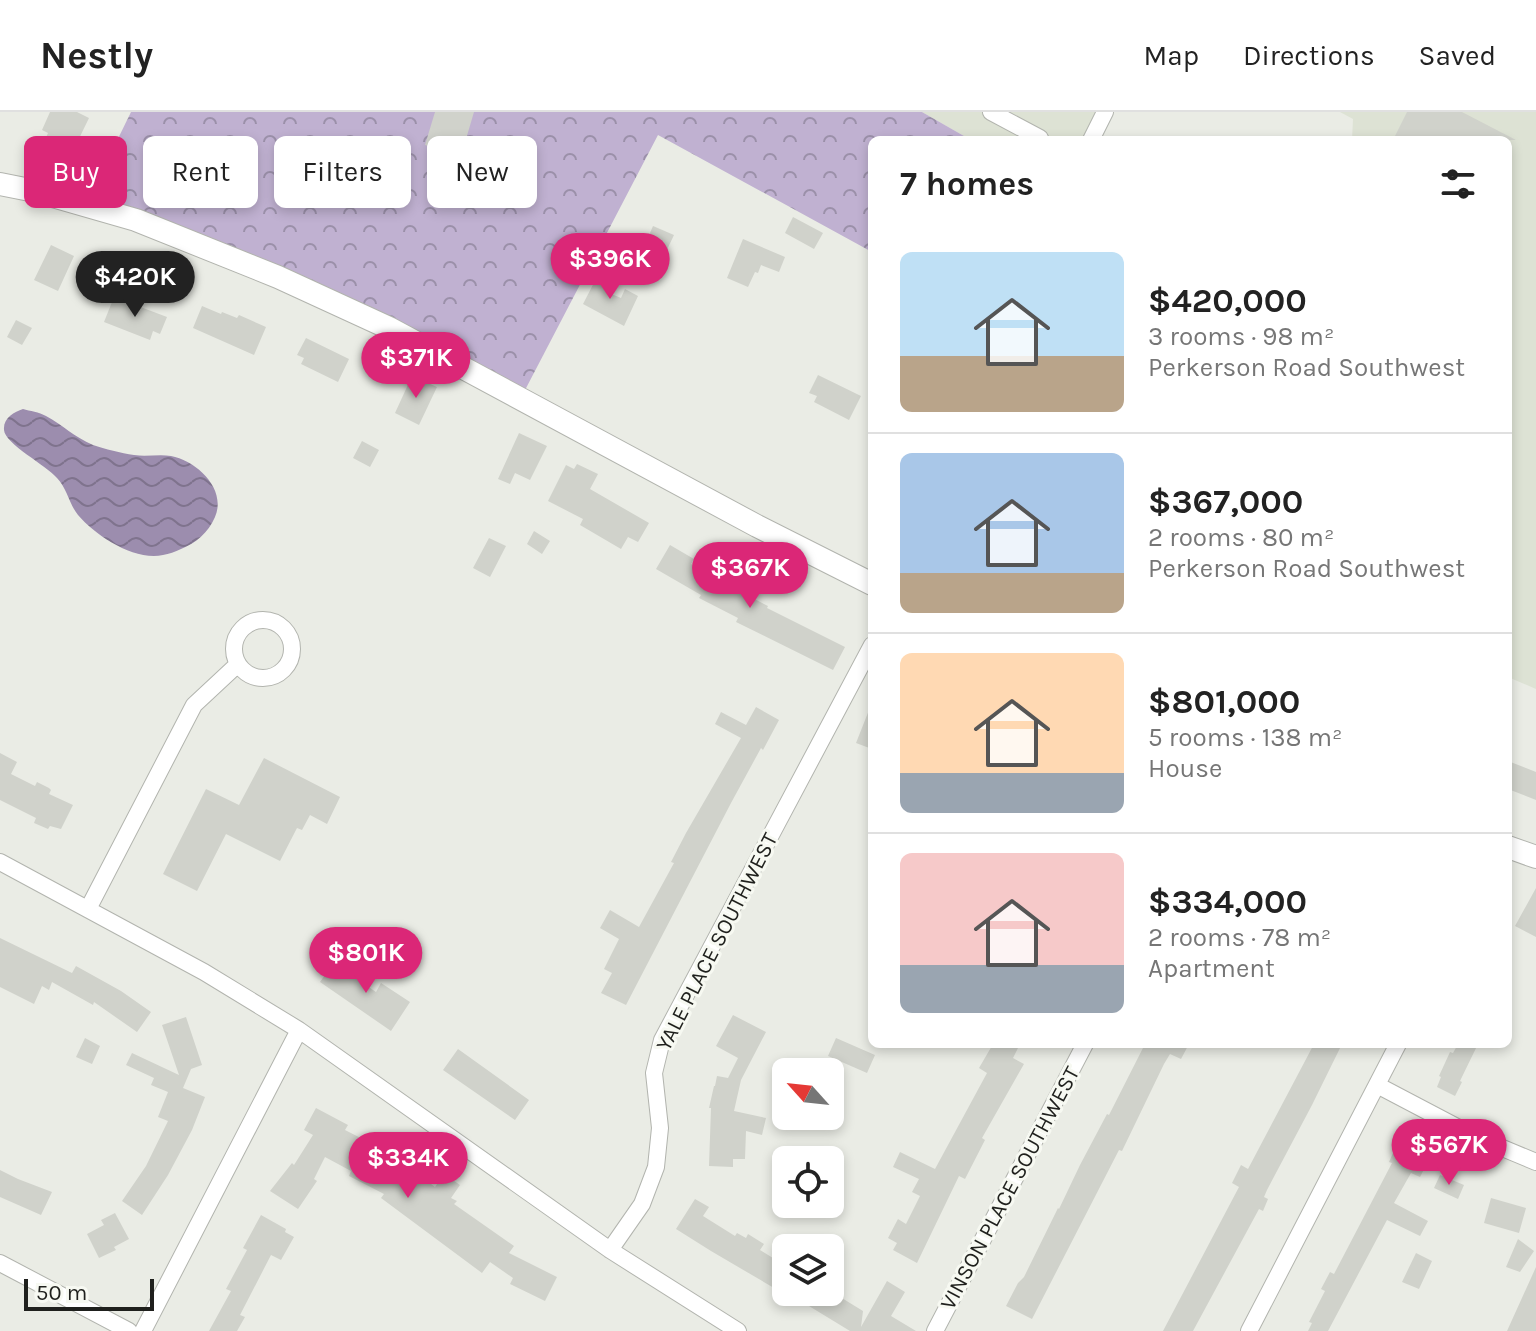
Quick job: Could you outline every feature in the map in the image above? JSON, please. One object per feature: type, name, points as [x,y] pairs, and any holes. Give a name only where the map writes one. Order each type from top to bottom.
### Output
[{"type":"street","points":[[991,112],[1036,136]]},
{"type":"street","points":[[1093,136],[1105,112]]},
{"type":"street","points":[[0,184],[136,220],[278,277],[389,328],[757,526],[868,582]]},
{"type":"street","name":"YALE PLACE SOUTHWEST","points":[[610,1250],[642,1204],[656,1167],[660,1128],[654,1073],[662,1040],[868,653]]},
{"type":"street","points":[[88,909],[194,705],[238,664]]},
{"type":"street","points":[[1512,848],[1536,857]]},
{"type":"street","points":[[0,862],[204,972],[299,1030],[610,1250],[738,1331]]},
{"type":"street","points":[[143,1331],[299,1030]]},
{"type":"street","name":"VINSON PLACE SOUTHWEST","points":[[935,1331],[1083,1048]]},
{"type":"street","points":[[1249,1331],[1396,1048]]},
{"type":"street","points":[[1377,1085],[1476,1137],[1536,1162]]},
{"type":"street","points":[[0,1263],[129,1331]]},
{"type":"shaded area","points":[[922,112],[1108,112],[1096,136],[964,136]]},
{"type":"shaded area","points":[[1340,112],[1536,112],[1536,689],[1512,679],[1512,136],[1352,136],[1353,119]]},
{"type":"green space","points":[[131,112],[922,112],[964,136],[868,136],[868,250],[658,135],[524,392],[117,208],[127,208],[127,136],[119,136]]},
{"type":"water","points":[[23,409],[46,416],[93,445],[134,455],[171,456],[191,464],[207,478],[217,496],[218,507],[212,523],[192,544],[163,555],[140,554],[116,545],[78,515],[57,478],[6,436],[4,426],[7,419]]},
{"type":"building","points":[[50,112],[77,112],[89,118],[80,136],[47,136],[48,133],[42,130]]},
{"type":"building","points":[[435,112],[474,112],[467,136],[428,136]]},
{"type":"building","points":[[1407,112],[1462,112],[1508,136],[1395,136]]},
{"type":"building","points":[[793,217],[823,233],[814,249],[785,233]]},
{"type":"building","points":[[653,226],[674,235],[664,256],[644,247]]},
{"type":"building","points":[[743,239],[785,257],[779,272],[761,265],[748,287],[727,278]]},
{"type":"building","points":[[51,245],[74,256],[58,291],[34,280]]},
{"type":"building","points":[[598,275],[612,283],[609,293],[621,298],[625,289],[638,296],[624,326],[583,304]]},
{"type":"building","points":[[114,297],[167,317],[160,334],[153,331],[150,340],[104,322]]},
{"type":"building","points":[[202,306],[237,318],[239,315],[266,327],[254,355],[193,328]]},
{"type":"building","points":[[16,320],[32,328],[22,345],[7,337]]},
{"type":"building","points":[[306,338],[349,359],[338,382],[301,364],[304,358],[297,355]]},
{"type":"building","points":[[818,375],[861,396],[849,420],[814,402],[817,396],[809,393]]},
{"type":"building","points":[[412,376],[437,387],[419,425],[395,413]]},
{"type":"building","points":[[519,433],[547,446],[530,480],[515,473],[510,484],[498,479]]},
{"type":"building","points":[[362,441],[379,450],[370,467],[353,458]]},
{"type":"building","points":[[577,464],[598,474],[590,489],[649,523],[638,542],[628,537],[621,549],[580,525],[583,519],[548,501],[566,465],[574,469]]},
{"type":"building","points":[[534,531],[550,541],[542,554],[527,544]]},
{"type":"building","points":[[489,538],[506,546],[490,577],[473,568]]},
{"type":"building","points":[[670,545],[694,559],[691,564],[744,591],[767,608],[845,647],[833,670],[736,622],[738,618],[699,598],[701,595],[656,569]]},
{"type":"building","points":[[756,707],[779,720],[731,803],[626,1005],[601,993],[612,973],[604,969],[619,939],[600,928],[610,910],[639,927],[674,863],[671,862],[686,833],[741,738],[715,724],[721,712],[746,725]]},
{"type":"building","points":[[868,713],[868,748],[856,743]]},
{"type":"building","points":[[0,753],[17,762],[11,774],[35,786],[37,782],[49,788],[49,794],[73,805],[61,829],[50,826],[48,829],[34,823],[36,818],[0,800]]},
{"type":"building","points":[[264,758],[340,797],[327,824],[310,815],[302,830],[297,828],[280,861],[226,834],[197,891],[163,874],[206,789],[239,805]]},
{"type":"building","points":[[1512,763],[1536,772],[1536,800],[1512,791]]},
{"type":"building","points":[[1536,888],[1536,937],[1515,926]]},
{"type":"building","points":[[0,938],[72,973],[76,966],[151,1012],[137,1032],[94,1002],[93,1005],[52,982],[49,990],[42,986],[34,1004],[0,987]]},
{"type":"building","points":[[344,959],[357,967],[351,975],[376,992],[381,983],[410,1002],[391,1031],[320,982],[334,962],[339,966]]},
{"type":"building","points":[[733,1015],[766,1032],[741,1080],[734,1111],[766,1118],[762,1135],[746,1131],[745,1159],[733,1159],[733,1167],[709,1166],[709,1108],[714,1086],[717,1076],[728,1078],[738,1058],[716,1046]]},
{"type":"building","points":[[186,1017],[202,1065],[191,1069],[183,1088],[205,1097],[168,1175],[142,1215],[122,1201],[146,1166],[168,1121],[158,1117],[168,1092],[151,1085],[154,1078],[126,1065],[132,1053],[179,1075],[162,1025]]},
{"type":"building","points":[[85,1038],[100,1046],[92,1064],[76,1057]]},
{"type":"building","points":[[836,1038],[875,1055],[867,1073],[844,1063],[844,1058],[828,1056]]},
{"type":"building","points":[[991,1048],[1018,1048],[1013,1058],[1024,1064],[982,1138],[985,1140],[965,1179],[959,1176],[917,1263],[893,1250],[897,1243],[888,1238],[898,1219],[906,1224],[920,1196],[912,1192],[919,1179],[893,1167],[900,1152],[935,1169],[987,1073],[979,1068]]},
{"type":"building","points":[[1143,1048],[1187,1048],[1181,1059],[1170,1054],[1164,1064],[1122,1151],[1119,1150],[1032,1319],[1006,1306]]},
{"type":"building","points":[[1312,1048],[1340,1048],[1267,1190],[1264,1197],[1268,1199],[1263,1211],[1259,1209],[1193,1331],[1163,1331],[1239,1187],[1232,1183],[1241,1165],[1248,1169]]},
{"type":"building","points":[[1456,1048],[1476,1048],[1455,1096],[1437,1087],[1450,1052],[1453,1053]]},
{"type":"building","points":[[458,1049],[529,1100],[515,1120],[443,1070]]},
{"type":"building","points":[[316,1108],[348,1125],[345,1130],[390,1153],[435,1187],[444,1174],[460,1185],[451,1198],[457,1201],[454,1204],[514,1246],[509,1253],[557,1277],[545,1301],[510,1284],[513,1278],[490,1262],[482,1273],[381,1198],[384,1194],[349,1176],[351,1171],[325,1157],[314,1179],[317,1181],[298,1209],[270,1191],[292,1163],[294,1165],[313,1135],[304,1130]]},
{"type":"building","points":[[1410,1130],[1437,1144],[1420,1177],[1411,1173],[1394,1203],[1428,1221],[1420,1236],[1387,1220],[1328,1331],[1308,1331],[1312,1323],[1309,1322],[1325,1291],[1321,1289],[1330,1272],[1334,1274],[1392,1163],[1389,1162],[1396,1146],[1400,1148]]},
{"type":"building","points":[[0,1170],[52,1192],[41,1215],[0,1197]]},
{"type":"building","points":[[1440,1175],[1464,1185],[1458,1199],[1434,1188]]},
{"type":"building","points":[[1491,1198],[1526,1208],[1519,1233],[1484,1223]]},
{"type":"building","points":[[695,1199],[709,1207],[703,1216],[735,1236],[737,1233],[746,1238],[748,1234],[764,1244],[760,1250],[772,1257],[772,1287],[711,1251],[676,1229]]},
{"type":"building","points":[[115,1213],[129,1239],[99,1258],[87,1234],[104,1225],[101,1220]]},
{"type":"building","points":[[261,1215],[294,1237],[281,1260],[271,1255],[240,1315],[245,1317],[237,1331],[209,1331],[231,1291],[226,1289]]},
{"type":"building","points":[[1518,1239],[1534,1251],[1520,1272],[1506,1267]]},
{"type":"building","points":[[1416,1253],[1432,1261],[1419,1289],[1402,1282]]},
{"type":"building","points":[[1536,1267],[1536,1331],[1507,1331]]},
{"type":"building","points":[[887,1281],[905,1292],[891,1316],[916,1331],[850,1331],[809,1306],[844,1306],[844,1299],[863,1311],[861,1327]]}]
